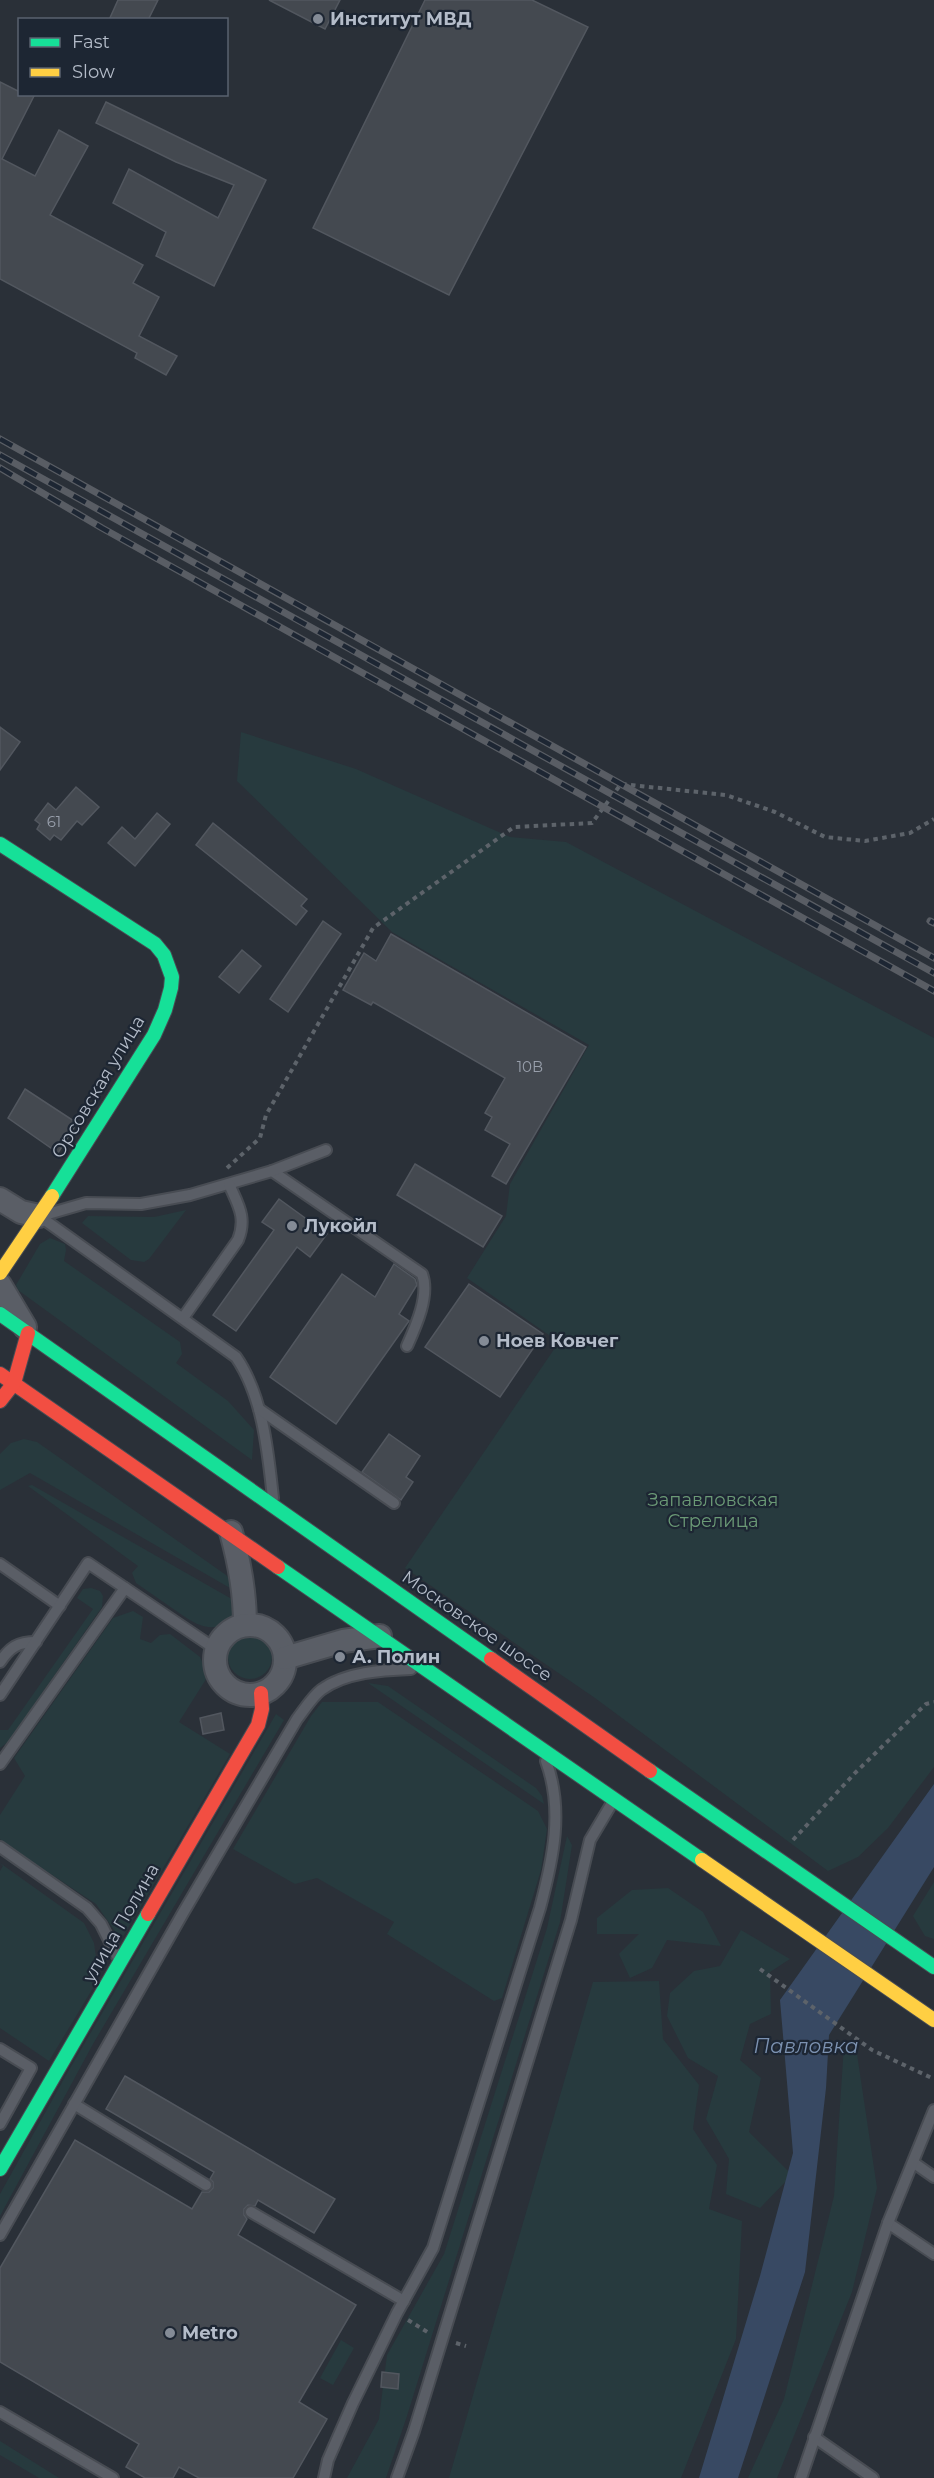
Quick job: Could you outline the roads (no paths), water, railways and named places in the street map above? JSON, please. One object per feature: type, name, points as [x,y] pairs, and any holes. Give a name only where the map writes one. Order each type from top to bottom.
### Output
[{"type":"main road","name":"Орсовская улица","points":[[0,844],[155,944],[167,956],[172,969],[172,984],[154,1035],[39,1216],[3,1266],[0,1274]]},
{"type":"main road","name":"Московское шоссе","points":[[0,1314],[786,1866],[929,1963]]},
{"type":"main road","points":[[0,1401],[14,1383],[28,1333]]},
{"type":"main road","points":[[0,1374],[934,2020]]},
{"type":"main road","name":"улица Полина","points":[[0,2169],[258,1725],[262,1709],[261,1693]]},
{"type":"street","points":[[0,1199],[21,1212],[39,1216]]},
{"type":"street","points":[[0,1285],[28,1333]]},
{"type":"street","points":[[231,1532],[241,1569],[245,1602],[244,1625]]},
{"type":"street","points":[[244,1625],[254,1625],[272,1633],[279,1640],[285,1658],[284,1670],[271,1688],[250,1695],[230,1688],[218,1671],[217,1650],[227,1634],[244,1625]]},
{"type":"street","points":[[285,1658],[343,1641],[380,1636]]},
{"type":"lane","points":[[39,1216],[86,1203],[149,1203],[190,1195],[272,1171],[326,1150]]},
{"type":"lane","points":[[272,1171],[422,1274],[424,1280],[420,1311],[407,1346]]},
{"type":"lane","points":[[183,1318],[238,1240],[243,1226],[242,1214],[229,1184]]},
{"type":"lane","points":[[39,1216],[236,1357],[253,1384],[259,1409],[273,1506]]},
{"type":"lane","points":[[259,1409],[394,1503]]},
{"type":"lane","points":[[0,1695],[88,1563],[217,1650]]},
{"type":"lane","points":[[0,1564],[60,1606]]},
{"type":"lane","points":[[1,1761],[125,1588]]},
{"type":"lane","points":[[0,1662],[12,1647],[23,1642],[36,1642]]},
{"type":"lane","points":[[0,2235],[297,1719],[320,1690],[353,1676],[390,1669],[427,1668]]},
{"type":"lane","points":[[324,2478],[328,2460],[353,2403],[433,2248],[552,1863],[556,1818],[552,1779],[541,1749]]},
{"type":"lane","points":[[397,2478],[414,2430],[571,1920],[590,1840],[614,1800]]},
{"type":"lane","points":[[0,1847],[87,1908],[106,1932],[119,1962]]},
{"type":"lane","points":[[0,2049],[31,2068],[0,2124]]},
{"type":"lane","points":[[74,2104],[206,2185]]},
{"type":"lane","points":[[801,2478],[888,2223],[934,2116]]},
{"type":"lane","points":[[914,2163],[934,2177]]},
{"type":"lane","points":[[251,2212],[404,2301]]},
{"type":"lane","points":[[888,2223],[934,2254]]},
{"type":"lane","points":[[0,2412],[113,2478]]},
{"type":"lane","points":[[814,2437],[873,2478]]},
{"type":"water","name":"Павловка","points":[[934,1784],[934,1867],[829,2035],[826,2088],[805,2272],[738,2478],[699,2478],[760,2276],[793,2153],[780,2000]]},
{"type":"railway","points":[[0,439],[934,958]]},
{"type":"railway","points":[[0,455],[934,973]]},
{"type":"railway","points":[[0,468],[102,528],[934,991]]},
{"type":"railway","points":[[930,921],[934,923]]},
{"type":"place","name":"Институт МВД","points":[[318,19]]},
{"type":"place","name":"Лукойл","points":[[292,1226]]},
{"type":"place","name":"Ноев Ковчег","points":[[484,1341]]},
{"type":"place","name":"А. Полин","points":[[340,1657]]},
{"type":"place","name":"Metro","points":[[170,2333]]},
{"type":"park label","name":"Запавловская Стрелица","points":[[713,1510]]}]
